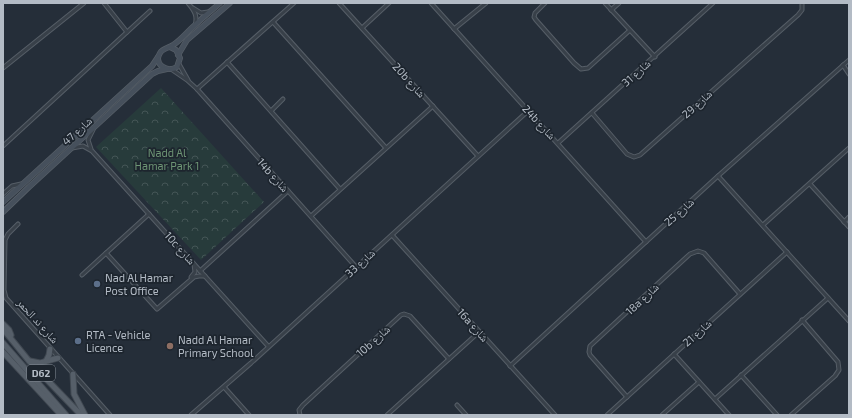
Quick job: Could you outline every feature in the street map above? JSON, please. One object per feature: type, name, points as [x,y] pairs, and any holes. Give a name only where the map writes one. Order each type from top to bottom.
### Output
[{"type":"main road","points":[[3,324],[10,333],[11,338]]},
{"type":"main road","name":"D62","points":[[3,330],[29,361],[81,415]]},
{"type":"main road","points":[[3,343],[66,415]]},
{"type":"main road","points":[[46,361],[50,349]]},
{"type":"main road","name":"D62","points":[[3,353],[61,415]]},
{"type":"main road","points":[[29,361],[36,363],[58,358]]},
{"type":"main road","points":[[73,374],[74,394],[85,415]]},
{"type":"street","points":[[3,68],[84,3]]},
{"type":"street","points":[[104,3],[127,32]]},
{"type":"street","points":[[188,3],[201,13],[211,11]]},
{"type":"street","points":[[170,47],[178,52],[180,58],[179,64],[169,69],[159,63],[158,57],[163,50],[170,47],[220,3]]},
{"type":"street","points":[[178,55],[187,40],[230,3]]},
{"type":"street","points":[[197,89],[294,3]]},
{"type":"street","name":"20b شارع","points":[[339,3],[478,156]]},
{"type":"street","points":[[362,28],[389,3]]},
{"type":"street","name":"24b شارع","points":[[431,3],[646,242]]},
{"type":"street","points":[[454,29],[486,3]]},
{"type":"street","points":[[545,3],[535,13],[534,17],[581,69],[588,68],[629,31]]},
{"type":"street","points":[[605,3],[629,31],[655,57]]},
{"type":"street","points":[[611,10],[619,3]]},
{"type":"street","name":"شارع 31","points":[[558,143],[713,3]]},
{"type":"street","name":"شارع 29","points":[[592,113],[627,154],[634,157],[640,155],[798,15],[802,10],[802,5]]},
{"type":"street","points":[[192,7],[196,17],[194,26]]},
{"type":"street","points":[[3,146],[150,12]]},
{"type":"street","points":[[273,22],[386,148]]},
{"type":"street","name":"شارع 47","points":[[3,202],[152,66],[158,57]]},
{"type":"street","name":"شارع 25","points":[[510,366],[718,176],[849,60]]},
{"type":"street","points":[[227,62],[340,189]]},
{"type":"street","name":"14b شارع","points":[[179,64],[191,83]]},
{"type":"street","points":[[843,65],[849,74]]},
{"type":"street","name":"شارع 47","points":[[3,212],[152,74],[169,69]]},
{"type":"street","name":"14b شارع","points":[[169,69],[191,83],[197,89],[356,267]]},
{"type":"street","points":[[271,111],[283,99]]},
{"type":"street","points":[[311,216],[433,106]]},
{"type":"street","name":"شارع 33","points":[[191,415],[224,387],[528,111]]},
{"type":"street","points":[[92,150],[88,140],[93,129]]},
{"type":"street","points":[[72,148],[83,146],[92,150]]},
{"type":"street","points":[[763,225],[849,148]]},
{"type":"street","name":"10c شارع","points":[[92,150],[268,346]]},
{"type":"street","points":[[718,176],[849,321]]},
{"type":"street","points":[[3,194],[10,188],[21,184]]},
{"type":"street","points":[[810,184],[849,227]]},
{"type":"street","points":[[200,271],[288,191]]},
{"type":"street","points":[[82,275],[149,214]]},
{"type":"street","points":[[844,222],[849,217]]},
{"type":"street","name":"شارع ند الحمر","points":[[18,224],[8,234],[5,243],[4,294],[16,312],[110,415]]},
{"type":"street","name":"16a شارع","points":[[392,235],[555,415]]},
{"type":"street","name":"18a شارع","points":[[627,397],[590,355],[590,346],[684,259],[692,252],[701,252],[740,294]]},
{"type":"street","name":"شارع 21","points":[[607,415],[787,252]]},
{"type":"street","points":[[106,253],[157,309],[188,282],[197,276],[205,276]]},
{"type":"street","points":[[188,282],[195,272],[193,263]]},
{"type":"street","points":[[715,399],[828,298]]},
{"type":"street","name":"10b شارع","points":[[300,415],[299,410],[303,405],[401,315],[408,314],[449,359]]},
{"type":"street","points":[[791,415],[838,373],[839,370],[838,362],[802,320]]},
{"type":"street","points":[[387,415],[479,332]]},
{"type":"street","points":[[674,354],[729,415]]},
{"type":"street","points":[[741,375],[777,415]]},
{"type":"street","points":[[662,415],[699,382]]},
{"type":"street","points":[[224,387],[249,415]]},
{"type":"street","points":[[457,405],[466,415]]},
{"type":"green space","name":"Nadd Al Hamar Park 1","points":[[161,88],[264,202],[201,260],[96,147]]},
{"type":"place","name":"Nad Al Hamar Post Office","points":[[97,284]]},
{"type":"place","name":"RTA - Vehicle Licence","points":[[78,341]]},
{"type":"place","name":"Nadd Al Hamar Primary School","points":[[170,346]]}]
